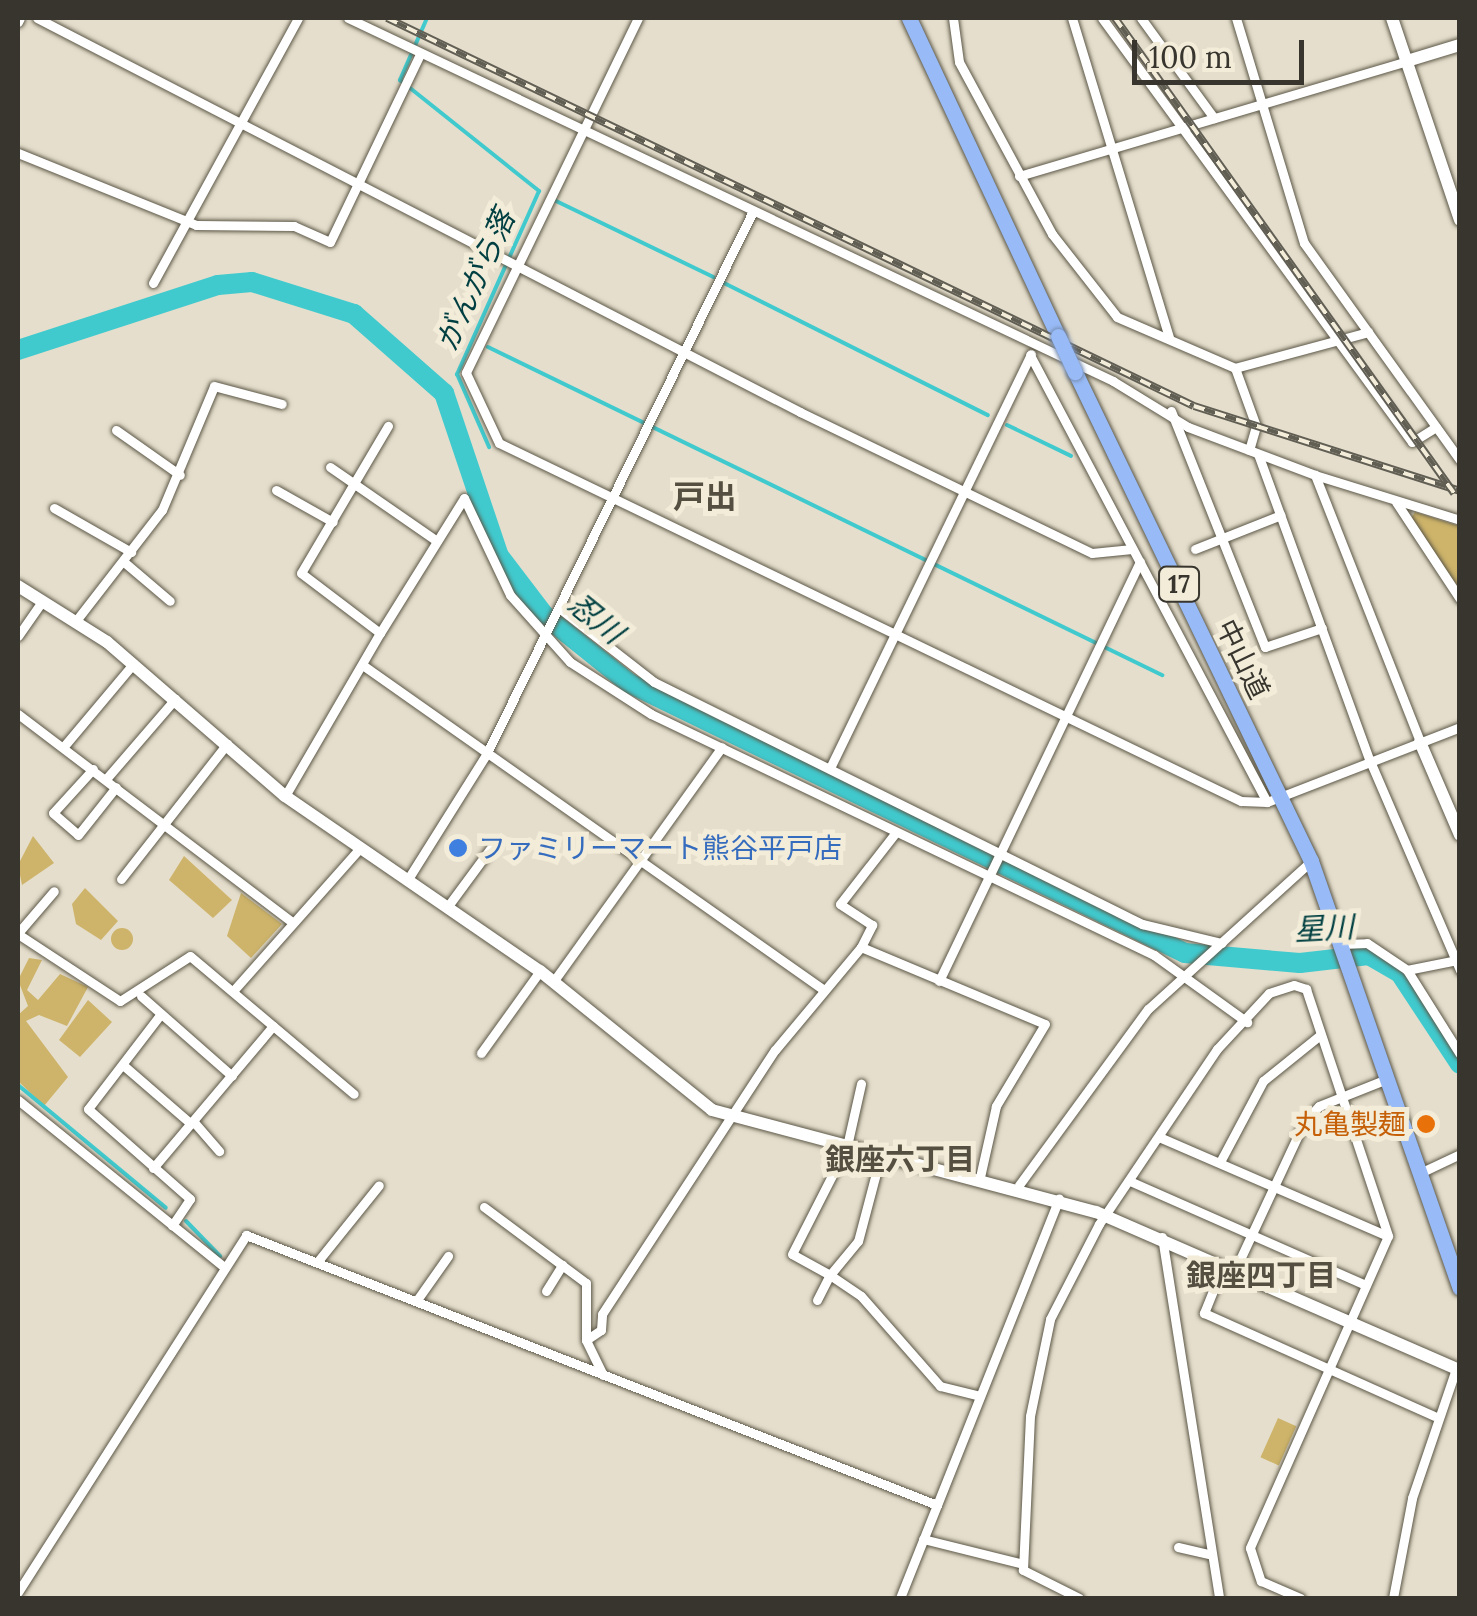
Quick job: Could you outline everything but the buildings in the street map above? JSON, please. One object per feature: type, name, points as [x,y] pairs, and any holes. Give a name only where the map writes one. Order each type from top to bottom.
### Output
[{"type":"highway","name":"中山道","points":[[909,18],[1274,799],[1312,861],[1460,1288]]},
{"type":"street","points":[[37,18],[513,271],[962,490],[1092,553],[1132,549]]},
{"type":"street","points":[[153,284],[298,18]]},
{"type":"street","points":[[348,18],[1032,351],[1171,411],[1188,427],[1315,475],[1460,520]]},
{"type":"street","points":[[638,18],[466,372],[499,443],[1202,785],[1274,799],[1460,726]]},
{"type":"street","points":[[953,18],[959,62],[1019,176],[1117,316],[1236,368],[1368,332]]},
{"type":"street","points":[[1072,18],[1169,338]]},
{"type":"street","points":[[1102,18],[1412,442],[1436,427]]},
{"type":"street","points":[[1141,18],[1214,118]]},
{"type":"street","points":[[1236,18],[1304,243],[1460,460]]},
{"type":"street","points":[[1392,18],[1460,220]]},
{"type":"street","points":[[1019,176],[1460,45]]},
{"type":"street","points":[[18,153],[187,222],[294,226],[330,242],[409,77],[414,53]]},
{"type":"street","points":[[408,879],[488,753],[752,213]]},
{"type":"street","points":[[830,768],[1032,351]]},
{"type":"street","points":[[1032,351],[1132,549],[1274,799]]},
{"type":"street","points":[[1236,368],[1256,426],[1254,452],[1370,761],[1458,963],[1407,970]]},
{"type":"street","points":[[75,622],[124,562],[180,475],[214,386],[282,404]]},
{"type":"street","points":[[1171,411],[1265,647],[1322,628]]},
{"type":"street","points":[[380,633],[301,573],[388,426]]},
{"type":"street","points":[[116,430],[180,475]]},
{"type":"street","points":[[330,467],[437,541]]},
{"type":"street","points":[[1315,475],[1420,742],[1455,810],[1460,834]]},
{"type":"street","points":[[276,490],[333,522]]},
{"type":"street","points":[[284,796],[464,498],[510,595],[545,636],[613,690],[722,747],[985,872],[1181,976],[1248,1022]]},
{"type":"street","points":[[1396,502],[1460,598]]},
{"type":"street","points":[[54,508],[131,552]]},
{"type":"street","points":[[1195,550],[1280,515]]},
{"type":"street","points":[[124,562],[170,600]]},
{"type":"street","points":[[939,981],[985,872],[1140,562]]},
{"type":"street","points":[[18,586],[133,664],[284,796],[540,971],[734,1120],[847,1146],[880,1158],[1019,1185],[1162,1237],[1458,1369],[1434,1416]]},
{"type":"street","points":[[18,636],[42,602]]},
{"type":"street","points":[[558,611],[620,662],[1142,924],[1219,946]]},
{"type":"street","points":[[65,745],[133,664]]},
{"type":"street","points":[[364,666],[824,990]]},
{"type":"street","points":[[106,779],[175,699]]},
{"type":"street","points":[[18,714],[65,745],[293,923]]},
{"type":"street","points":[[121,879],[227,744]]},
{"type":"street","points":[[553,982],[722,747]]},
{"type":"street","points":[[93,768],[53,814],[78,835],[116,787]]},
{"type":"street","points":[[586,1340],[824,990],[861,948],[872,925],[840,904],[896,832]]},
{"type":"street","points":[[233,991],[360,848]]},
{"type":"street","points":[[448,906],[490,849]]},
{"type":"street","points":[[1019,1185],[1181,976],[1312,861]]},
{"type":"street","points":[[54,890],[18,934],[104,998],[140,996],[190,956],[354,1094]]},
{"type":"street","points":[[1340,940],[1368,943],[1407,970],[1460,1054]]},
{"type":"street","points":[[861,948],[1045,1024],[996,1106],[980,1177]]},
{"type":"street","points":[[481,1054],[540,971]]},
{"type":"street","points":[[1023,1564],[1030,1416],[1050,1320],[1107,1216],[1216,1049],[1248,1022],[1269,993],[1294,986],[1306,990],[1388,1236],[1250,1548],[1261,1581],[1300,1598]]},
{"type":"street","points":[[140,996],[232,1076]]},
{"type":"street","points":[[160,1014],[88,1109],[190,1200],[172,1226]]},
{"type":"street","points":[[154,1168],[273,1026]]},
{"type":"street","points":[[1220,1162],[1263,1081],[1320,1036]]},
{"type":"street","points":[[122,1065],[192,1122],[219,1151]]},
{"type":"street","points":[[1390,1078],[1341,1096],[1304,1122],[1252,1235],[1204,1313],[1434,1416],[1444,1425],[1412,1498],[1394,1598]]},
{"type":"street","points":[[861,1084],[847,1146],[792,1254],[861,1296],[940,1386],[980,1396]]},
{"type":"street","points":[[18,1100],[222,1265]]},
{"type":"street","points":[[1159,1136],[1388,1236]]},
{"type":"street","points":[[1420,1173],[1460,1154]]},
{"type":"street","points":[[817,1300],[830,1275],[858,1241],[880,1158]]},
{"type":"street","points":[[1132,1182],[1365,1285]]},
{"type":"street","points":[[318,1261],[379,1184]]},
{"type":"street","points":[[900,1598],[1059,1199]]},
{"type":"street","points":[[484,1208],[591,1292],[580,1328],[603,1375]]},
{"type":"street","points":[[18,1592],[222,1265],[246,1235],[937,1505]]},
{"type":"street","points":[[1162,1237],[1219,1598]]},
{"type":"street","points":[[417,1300],[448,1256]]},
{"type":"street","points":[[546,1290],[562,1266]]},
{"type":"street","points":[[923,1539],[1023,1564],[1079,1598]]},
{"type":"street","points":[[1178,1546],[1212,1555]]},
{"type":"shaded area","points":[[1415,512],[1459,526],[1459,588],[1410,520]]},
{"type":"shaded area","points":[[33,836],[54,863],[22,885],[18,865]]},
{"type":"shaded area","points":[[184,856],[232,900],[213,918],[169,880]]},
{"type":"shaded area","points":[[85,888],[118,921],[101,940],[76,924],[72,904]]},
{"type":"shaded area","points":[[241,893],[282,924],[251,958],[227,936]]},
{"type":"shaded area","points":[[118,928],[126,928],[133,939],[126,950],[118,950],[111,943],[111,935]]},
{"type":"shaded area","points":[[29,958],[42,960],[27,990],[38,1000],[60,974],[88,987],[67,1026],[39,1015],[26,1021],[68,1077],[44,1106],[18,1081],[18,1015],[28,1006],[18,980]]},
{"type":"shaded area","points":[[88,1000],[112,1022],[80,1057],[59,1040]]},
{"type":"shaded area","points":[[1278,1418],[1296,1426],[1279,1465],[1261,1457]]},
{"type":"waterway","name":"がんがら落","points":[[427,18],[400,80],[539,191],[457,374],[489,447]]},
{"type":"waterway","points":[[554,200],[713,277]]},
{"type":"waterway","name":"忍川","points":[[18,350],[218,285],[252,282],[354,314],[444,393],[499,556],[544,615],[629,683],[1185,953],[1300,963],[1369,955],[1400,973],[1460,1064]]},
{"type":"waterway","points":[[724,283],[988,415]]},
{"type":"waterway","points":[[488,347],[1162,675]]},
{"type":"waterway","points":[[1007,425],[1071,456]]},
{"type":"waterway","points":[[18,1085],[166,1208]]},
{"type":"waterway","points":[[186,1221],[220,1256]]},
{"type":"railway","points":[[387,18],[1194,406],[1460,491]]},
{"type":"railway","points":[[1115,18],[1454,493]]},
{"type":"place","name":"ファミリーマート熊谷平戸店","points":[[458,848]]},
{"type":"place","name":"丸亀製麺","points":[[1426,1124]]},
{"type":"district","name":"戸出","points":[[705,497]]},
{"type":"district","name":"銀座六丁目","points":[[900,1159]]},
{"type":"district","name":"銀座四丁目","points":[[1261,1275]]},
{"type":"water label","name":"星川","points":[[1324,928]]}]
